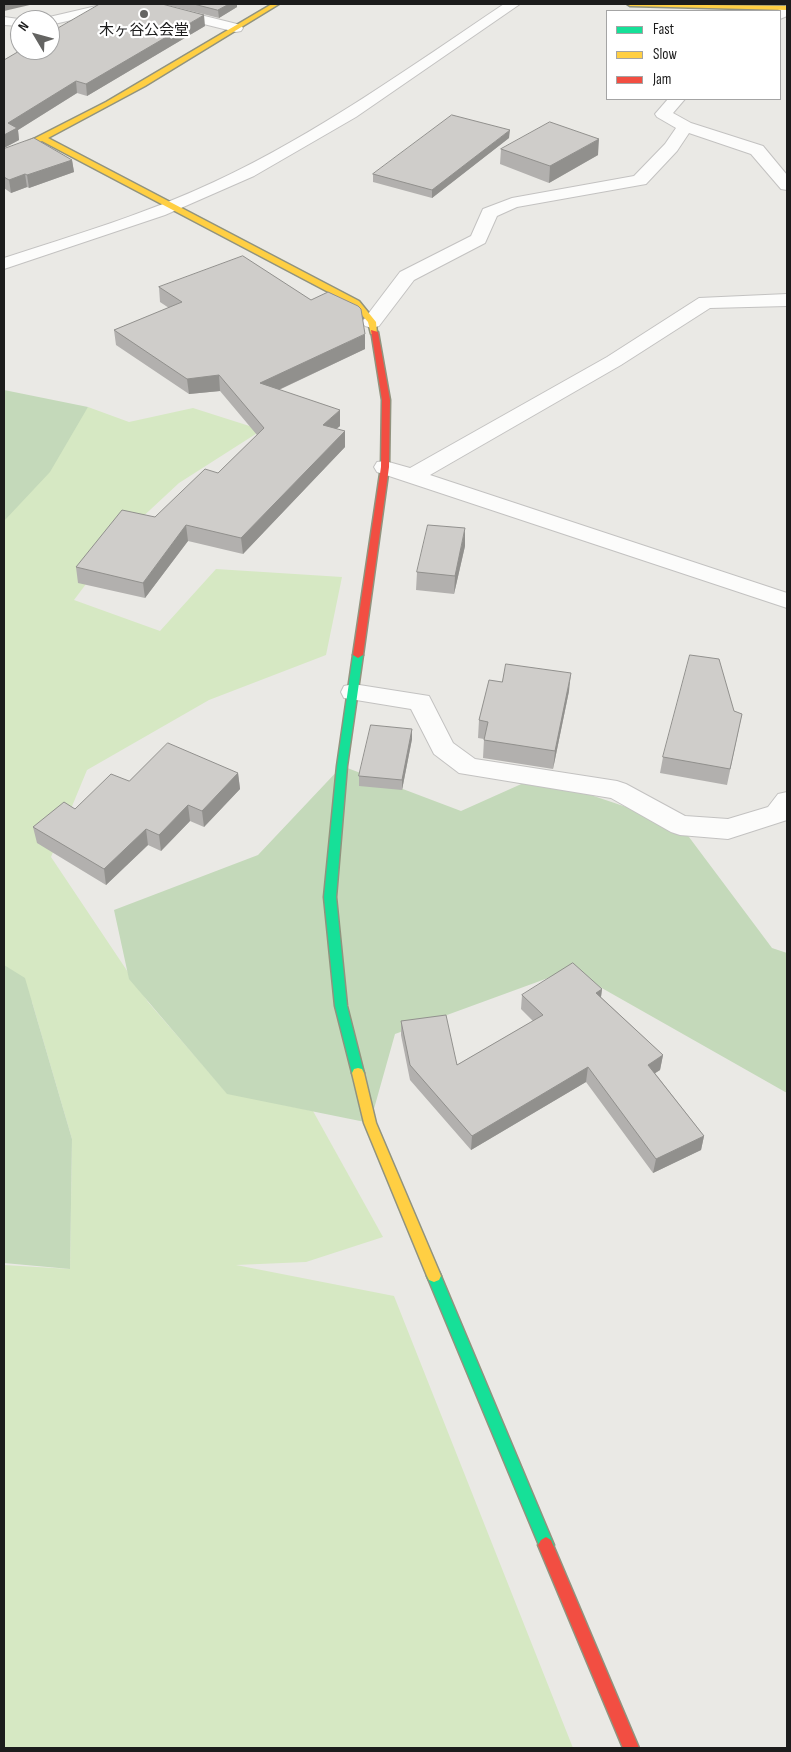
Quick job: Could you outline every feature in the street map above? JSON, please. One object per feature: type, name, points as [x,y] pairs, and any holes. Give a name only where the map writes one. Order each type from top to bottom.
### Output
[{"type":"street","points":[[60,18],[117,4],[128,4]]},
{"type":"street","points":[[140,4],[236,28]]},
{"type":"street","points":[[4,156],[44,139],[102,108],[276,4]]},
{"type":"street","points":[[4,264],[172,206],[247,173],[317,136],[513,4]]},
{"type":"street","points":[[630,4],[787,8]]},
{"type":"street","points":[[676,100],[664,114],[685,126],[757,150],[787,185]]},
{"type":"street","points":[[372,322],[407,276],[479,239],[489,214],[512,203],[640,180],[671,147],[685,126]]},
{"type":"street","points":[[44,139],[356,303],[372,322],[386,400],[385,467],[342,766],[330,897],[341,1006],[370,1123],[630,1748]]},
{"type":"street","points":[[412,476],[614,361],[706,302],[787,300]]},
{"type":"street","points":[[385,467],[787,601]]},
{"type":"street","points":[[352,692],[420,702],[443,748],[468,767],[617,790],[680,824],[728,829],[777,814],[787,801]]},
{"type":"green space","points":[[4,390],[88,407],[50,472],[4,521]]},
{"type":"green space","points":[[88,407],[129,422],[193,408],[262,430],[179,483],[122,536],[74,600],[160,631],[216,569],[342,577],[326,655],[209,700],[87,770],[51,857],[148,1002],[227,1093],[313,1111],[383,1237],[306,1262],[236,1265],[394,1296],[573,1748],[4,1748],[4,1265],[70,1269],[72,1139],[32,1002],[4,981],[4,511]]},
{"type":"green space","points":[[342,766],[461,811],[537,777],[680,825],[772,948],[787,953],[787,1093],[570,970],[395,1034],[370,1123],[227,1094],[129,979],[114,910],[258,855]]},
{"type":"green space","points":[[4,965],[25,978],[72,1139],[70,1269],[4,1263]]},
{"type":"building","points":[[100,4],[162,4],[204,15],[86,84],[76,81],[8,123],[17,128],[4,135],[4,60],[10,56],[10,60],[60,60],[60,27]]},
{"type":"building","points":[[194,4],[229,4],[218,10]]},
{"type":"building","points":[[452,115],[510,130],[432,190],[373,174]]},
{"type":"building","points":[[550,122],[599,139],[550,166],[501,149]]},
{"type":"building","points":[[34,138],[72,160],[9,180],[4,177],[4,149]]},
{"type":"building","points":[[243,256],[311,300],[328,292],[361,309],[365,334],[260,383],[340,410],[323,425],[345,431],[241,538],[186,525],[143,583],[76,567],[122,510],[155,517],[205,469],[218,473],[264,428],[219,375],[187,379],[114,330],[182,302],[159,287]]},
{"type":"building","points":[[428,525],[465,528],[455,576],[417,572]]},
{"type":"building","points":[[690,655],[719,659],[734,711],[742,714],[730,769],[663,757]]},
{"type":"building","points":[[506,664],[571,673],[555,751],[484,740],[488,722],[479,720],[489,680],[502,682]]},
{"type":"building","points":[[371,725],[412,729],[402,780],[359,776]]},
{"type":"building","points":[[168,743],[238,773],[202,811],[188,805],[159,835],[146,829],[104,869],[33,827],[64,802],[75,809],[111,774],[129,781]]},
{"type":"building","points":[[573,963],[602,989],[596,993],[663,1055],[648,1065],[704,1136],[656,1159],[588,1067],[472,1136],[410,1065],[401,1021],[446,1015],[457,1065],[543,1015],[522,995]]},
{"type":"traffic: fast","points":[[358,655],[342,766],[330,897],[341,1006],[358,1073]]},
{"type":"traffic: fast","points":[[434,1276],[546,1545]]},
{"type":"traffic: slow","points":[[4,156],[40,140],[109,104],[276,4]]},
{"type":"traffic: slow","points":[[630,4],[787,8]]},
{"type":"traffic: slow","points":[[44,139],[356,303],[372,322],[374,332]]},
{"type":"traffic: slow","points":[[358,1073],[370,1123],[434,1276]]},
{"type":"traffic: jam","points":[[358,655],[385,467],[386,400],[374,332]]},
{"type":"traffic: jam","points":[[546,1545],[631,1748]]},
{"type":"place","name":"木ヶ谷公会堂","points":[[144,14]]}]
